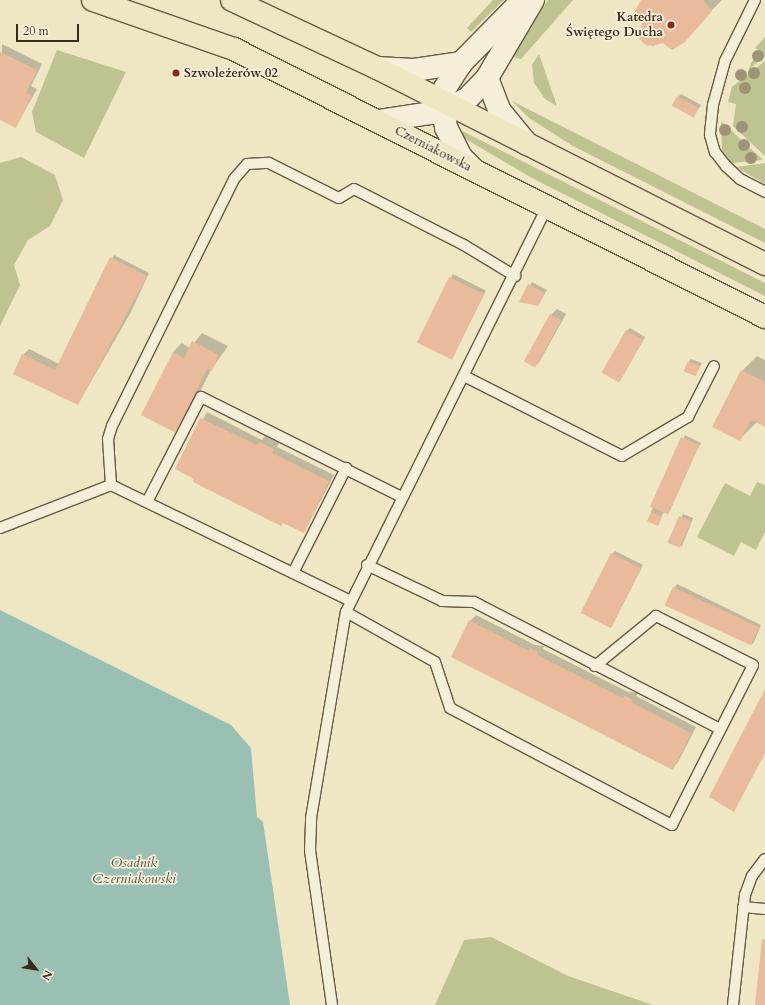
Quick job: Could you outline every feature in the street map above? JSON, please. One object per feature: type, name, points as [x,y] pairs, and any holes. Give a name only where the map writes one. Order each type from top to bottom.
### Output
[{"type":"main road","name":"Czerniakowska","points":[[93,0],[234,49],[378,120],[765,317]]},
{"type":"main road","points":[[232,0],[377,68],[446,106],[527,144],[765,264]]},
{"type":"street","points":[[474,170],[451,142],[446,106],[451,75],[523,0]]},
{"type":"street","points":[[378,120],[446,106],[487,78],[533,0]]},
{"type":"street","points":[[377,68],[414,70],[461,63]]},
{"type":"street","points":[[487,78],[499,110],[527,144]]},
{"type":"lane","points":[[755,0],[725,60],[713,105],[710,135],[715,152],[726,166],[740,179],[765,192]]},
{"type":"lane","points":[[111,485],[108,439],[112,426],[234,179],[247,164],[269,163],[339,198],[354,189],[464,245],[515,276]]},
{"type":"lane","points":[[332,1005],[310,851],[311,818],[349,600],[515,276],[547,207]]},
{"type":"lane","points":[[464,376],[622,456],[688,417],[714,366]]},
{"type":"lane","points":[[147,502],[201,397],[402,496]]},
{"type":"lane","points":[[293,573],[346,468]]},
{"type":"lane","points":[[0,528],[111,485],[349,600]]},
{"type":"lane","points":[[366,565],[442,601],[474,602],[594,666],[720,729]]},
{"type":"lane","points":[[346,612],[436,662],[450,708],[672,825],[753,665],[656,616],[594,666]]},
{"type":"lane","points":[[732,1005],[743,907],[752,876],[765,859]]},
{"type":"lane","points":[[743,907],[765,909]]},
{"type":"green space","points":[[493,0],[504,0],[471,32],[467,28]]},
{"type":"green space","points":[[548,0],[573,0],[521,59],[510,56]]},
{"type":"green space","points":[[765,37],[765,56],[748,70],[758,50],[755,48]]},
{"type":"green space","points":[[57,50],[126,72],[84,158],[36,132],[32,112]]},
{"type":"green space","points":[[539,54],[557,106],[545,99],[534,83],[532,65]]},
{"type":"green space","points":[[765,61],[765,156],[733,126],[736,104],[728,102],[732,87]]},
{"type":"green space","points":[[512,101],[765,229],[765,243],[573,146],[529,118]]},
{"type":"green space","points":[[721,121],[763,160],[732,163],[722,150]]},
{"type":"green space","points":[[458,129],[765,283],[765,296],[532,178],[457,134]]},
{"type":"green space","points":[[21,157],[55,175],[63,200],[50,226],[28,240],[14,265],[20,285],[0,326],[0,163]]},
{"type":"green space","points":[[765,163],[765,184],[736,167]]},
{"type":"green space","points":[[757,482],[765,485],[765,532],[756,550],[741,542],[734,556],[697,537],[725,483],[750,496]]},
{"type":"green space","points":[[491,937],[568,976],[653,1005],[435,1005],[464,940]]},
{"type":"water","name":"Osadnik Czerniakowski","points":[[0,610],[231,725],[251,748],[257,817],[263,822],[290,1005],[0,1005]]},
{"type":"building","name":"Katedra Świętego Ducha","points":[[641,0],[703,0],[712,11],[685,42],[672,50],[663,43],[647,46],[639,39],[642,23],[633,15]]},
{"type":"building","points":[[0,52],[37,70],[26,93],[32,96],[16,128],[0,120]]},
{"type":"building","points":[[677,96],[699,108],[694,118],[672,106]]},
{"type":"building","points":[[110,257],[147,276],[78,405],[13,374],[22,354],[55,370]]},
{"type":"building","points":[[449,277],[484,294],[452,360],[417,343]]},
{"type":"building","points":[[528,284],[545,293],[538,306],[519,302]]},
{"type":"building","points":[[550,314],[561,320],[535,368],[524,361]]},
{"type":"building","points":[[626,330],[643,340],[619,382],[602,372]]},
{"type":"building","points":[[192,341],[219,355],[212,371],[207,369],[176,433],[141,415],[173,352],[184,358]]},
{"type":"building","points":[[688,361],[700,366],[696,376],[684,371]]},
{"type":"building","points":[[741,370],[765,382],[765,427],[751,420],[740,441],[712,427]]},
{"type":"building","points":[[200,418],[257,445],[259,442],[274,449],[272,453],[329,481],[304,533],[283,523],[281,526],[193,482],[194,479],[175,469]]},
{"type":"building","points":[[681,437],[699,445],[668,515],[650,506]]},
{"type":"building","points":[[651,512],[662,517],[658,526],[647,521]]},
{"type":"building","points":[[679,516],[691,521],[680,548],[668,543]]},
{"type":"building","points":[[611,553],[641,568],[611,628],[581,613]]},
{"type":"building","points":[[673,587],[759,627],[751,645],[665,605]]},
{"type":"building","points":[[469,620],[529,651],[530,648],[539,652],[537,655],[623,698],[624,695],[633,700],[631,702],[691,733],[673,770],[451,657]]},
{"type":"building","points":[[765,689],[765,753],[734,812],[709,797]]},
{"type":"building","points":[[762,939],[765,940],[765,1005],[755,1005]]},
{"type":"place","name":"Katedra Świętego Ducha","points":[[671,25]]},
{"type":"place","name":"Szwoleżerów 02","points":[[176,73]]}]
